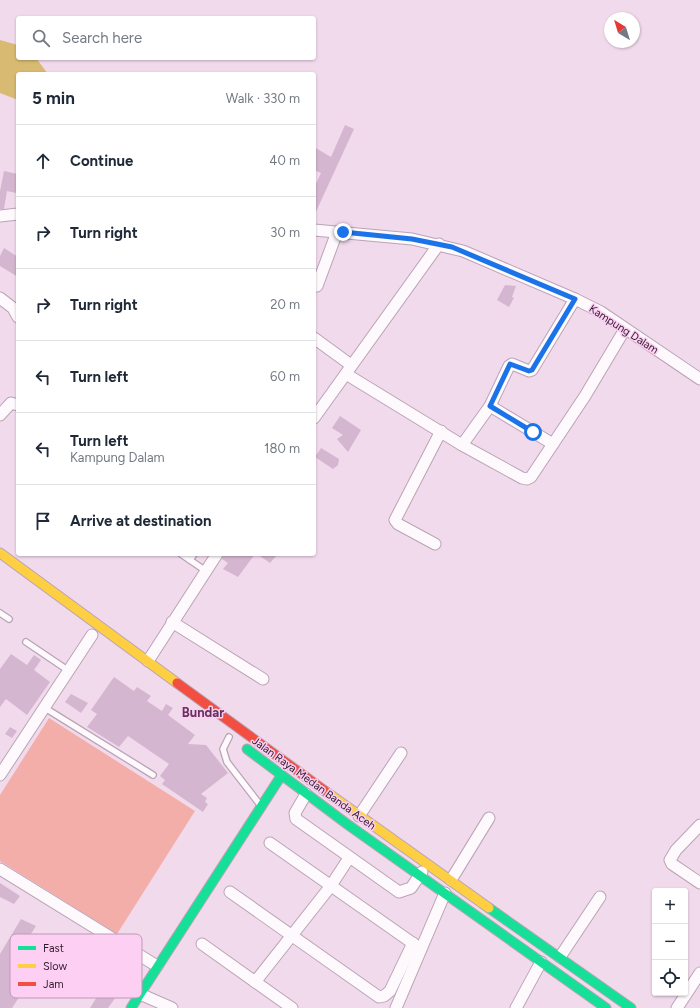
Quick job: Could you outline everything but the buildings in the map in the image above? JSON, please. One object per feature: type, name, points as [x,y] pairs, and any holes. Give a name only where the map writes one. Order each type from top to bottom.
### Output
[{"type":"main road","name":"Jalan Raya Medan Banda Aceh","points":[[0,553],[359,816],[631,1008]]},
{"type":"main road","points":[[226,735],[236,727]]},
{"type":"main road","name":"Jalan Raya Medan Banda Aceh","points":[[226,735],[420,876],[606,1008]]},
{"type":"main road","points":[[142,991],[281,776]]},
{"type":"main road","points":[[131,1008],[137,998]]},
{"type":"street","points":[[0,216],[16,214]]},
{"type":"street","name":"Kampung Dalam","points":[[316,230],[412,239],[439,244],[463,251],[575,299],[601,312],[700,379]]},
{"type":"street","points":[[316,286],[337,232]]},
{"type":"street","points":[[316,415],[439,244]]},
{"type":"street","points":[[0,298],[13,308],[16,313]]},
{"type":"street","points":[[462,444],[490,406],[510,364],[529,371],[532,370],[575,299]]},
{"type":"street","points":[[316,340],[349,370],[441,431],[516,475],[526,479],[531,477],[585,396],[625,329]]},
{"type":"street","points":[[0,415],[11,403],[16,404]]},
{"type":"street","points":[[490,406],[553,444]]},
{"type":"street","points":[[435,544],[398,524],[395,520],[441,431]]},
{"type":"street","points":[[148,661],[216,556]]},
{"type":"street","points":[[172,622],[263,679]]},
{"type":"street","points":[[0,775],[45,708],[91,635]]},
{"type":"street","points":[[359,816],[401,753]]},
{"type":"street","points":[[306,794],[295,812],[296,819],[399,892],[411,888],[428,864]]},
{"type":"street","points":[[451,880],[489,818]]},
{"type":"street","points":[[700,825],[671,856],[670,860],[672,864],[700,883]]},
{"type":"street","points":[[270,843],[330,887],[417,946]]},
{"type":"street","points":[[255,982],[293,936],[350,858]]},
{"type":"street","points":[[0,869],[105,934]]},
{"type":"street","points":[[230,892],[379,997],[384,996],[390,991],[417,946],[445,893]]},
{"type":"street","points":[[560,957],[600,897]]},
{"type":"street","points":[[202,944],[292,1008]]},
{"type":"street","points":[[396,1008],[417,946]]},
{"type":"street","points":[[142,957],[157,966]]},
{"type":"street","points":[[516,1008],[541,962]]},
{"type":"street","points":[[677,1008],[700,973]]},
{"type":"street","points":[[142,995],[172,1008]]},
{"type":"lane","points":[[184,556],[206,571]]},
{"type":"lane","points":[[190,560],[193,556]]},
{"type":"lane","points":[[0,613],[9,619]]},
{"type":"lane","points":[[26,642],[69,671]]},
{"type":"lane","points":[[45,708],[152,775]]},
{"type":"lane","points":[[226,735],[223,749],[227,762],[261,806]]},
{"type":"shaded area","points":[[0,40],[16,44],[16,60],[38,60],[46,72],[16,72],[16,99],[0,93]]},
{"type":"shaded area","points":[[49,718],[195,811],[117,934],[0,861],[0,795]]},
{"type":"traffic: fast","points":[[247,749],[347,824],[606,1008]]},
{"type":"traffic: fast","points":[[142,991],[281,776]]},
{"type":"traffic: fast","points":[[489,908],[631,1008]]},
{"type":"traffic: fast","points":[[131,1008],[137,998]]},
{"type":"traffic: slow","points":[[0,553],[177,683]]},
{"type":"traffic: slow","points":[[325,791],[489,908]]},
{"type":"traffic: jam","points":[[177,683],[325,791]]},
{"type":"district","name":"Bundar","points":[[203,712]]},
{"type":"route","points":[[343,232],[412,239],[452,247],[534,280],[575,299],[551,336],[532,370],[529,371],[510,364],[490,406],[533,432]]}]
